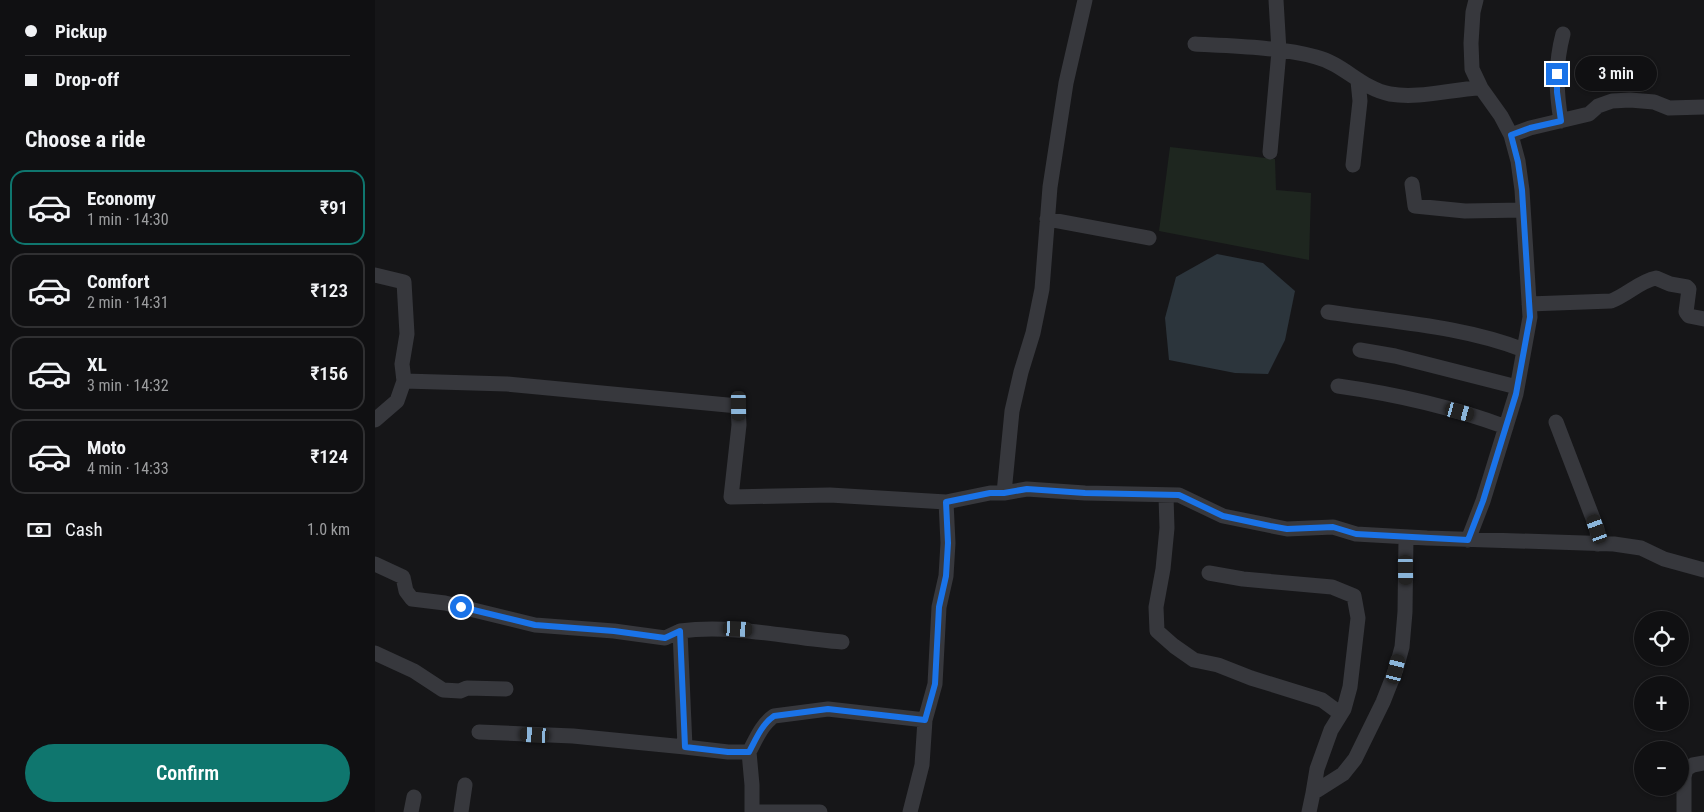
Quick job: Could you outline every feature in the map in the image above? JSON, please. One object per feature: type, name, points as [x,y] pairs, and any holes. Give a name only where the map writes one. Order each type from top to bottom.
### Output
[{"type":"street","points":[[1004,493],[1012,411],[1033,333],[1042,289],[1050,187],[1066,83],[1085,0]]},
{"type":"street","points":[[1270,152],[1279,51],[1276,0]]},
{"type":"street","points":[[1468,540],[1483,501],[1506,427],[1517,387],[1530,317],[1522,190],[1518,162],[1511,135],[1501,116],[1481,88],[1472,69],[1471,42],[1473,12],[1476,0]]},
{"type":"street","points":[[1561,121],[1557,92],[1557,56],[1563,34]]},
{"type":"street","points":[[1195,44],[1244,46],[1317,57],[1333,64],[1359,81],[1388,94],[1408,96],[1464,88],[1481,88]]},
{"type":"street","points":[[1353,164],[1360,101],[1359,81]]},
{"type":"street","points":[[1511,135],[1530,128],[1589,114],[1598,106],[1612,101],[1654,102],[1669,108],[1704,107]]},
{"type":"street","points":[[1412,184],[1415,206],[1465,211],[1523,210]]},
{"type":"street","points":[[1047,220],[1149,238]]},
{"type":"street","points":[[375,275],[404,282],[407,334],[402,364],[404,381],[397,401],[375,420]]},
{"type":"street","points":[[1529,304],[1611,301],[1646,281],[1657,278],[1670,284],[1687,287],[1689,290],[1686,312],[1689,316],[1704,319]]},
{"type":"street","points":[[1329,312],[1395,320],[1478,335],[1524,350]]},
{"type":"street","points":[[1360,350],[1395,356],[1517,387]]},
{"type":"street","points":[[404,381],[507,384],[739,406],[739,426],[731,497],[830,495],[946,502],[990,493],[1004,493],[1027,489],[1166,496],[1179,495],[1223,516],[1287,529],[1333,527],[1356,534],[1598,544],[1641,548],[1664,559],[1704,570]]},
{"type":"street","points":[[1338,386],[1370,390],[1429,403],[1476,416],[1506,427]]},
{"type":"street","points":[[1556,422],[1597,529],[1598,544]]},
{"type":"street","points":[[1166,496],[1167,528],[1163,568],[1156,607],[1157,631],[1174,646],[1195,660],[1218,665],[1251,678],[1322,700],[1341,714]]},
{"type":"street","points":[[910,812],[922,765],[925,720],[935,684],[939,607],[946,576],[948,543],[946,502]]},
{"type":"street","points":[[1313,793],[1343,774],[1355,759],[1383,702],[1396,669],[1402,647],[1405,612],[1406,537]]},
{"type":"street","points":[[375,564],[403,577],[406,591],[412,599],[445,603],[535,625],[614,631],[665,638],[680,631],[705,628],[755,630],[815,640],[842,642]]},
{"type":"street","points":[[1209,573],[1243,579],[1332,587],[1354,596],[1358,618],[1351,687],[1344,709],[1331,730],[1317,769],[1309,812]]},
{"type":"street","points":[[680,631],[685,747]]},
{"type":"street","points":[[375,653],[414,670],[443,690],[460,691],[467,688],[505,689]]},
{"type":"street","points":[[820,812],[752,812],[749,752],[767,720],[774,716],[828,709],[925,720]]},
{"type":"street","points":[[479,732],[573,736],[728,752],[749,752]]},
{"type":"street","points":[[1684,812],[1684,776],[1686,769],[1693,765],[1704,763]]},
{"type":"street","points":[[461,812],[465,785]]},
{"type":"shaded area","points":[[1170,147],[1275,159],[1276,190],[1311,193],[1309,260],[1159,231]]},
{"type":"shaded area","points":[[1217,254],[1263,263],[1295,291],[1285,340],[1268,374],[1235,373],[1169,360],[1165,318],[1176,277]]},
{"type":"route","points":[[461,607],[535,625],[614,631],[665,638],[680,631],[685,747],[728,752],[749,752],[767,720],[774,716],[828,709],[925,720],[935,684],[939,607],[946,576],[948,543],[946,502],[990,493],[1004,493],[1027,489],[1085,493],[1179,495],[1223,516],[1287,529],[1333,527],[1356,534],[1468,540],[1483,501],[1516,394],[1530,317],[1527,295],[1522,190],[1518,162],[1511,135],[1530,128],[1561,121],[1557,92],[1557,74]]}]
